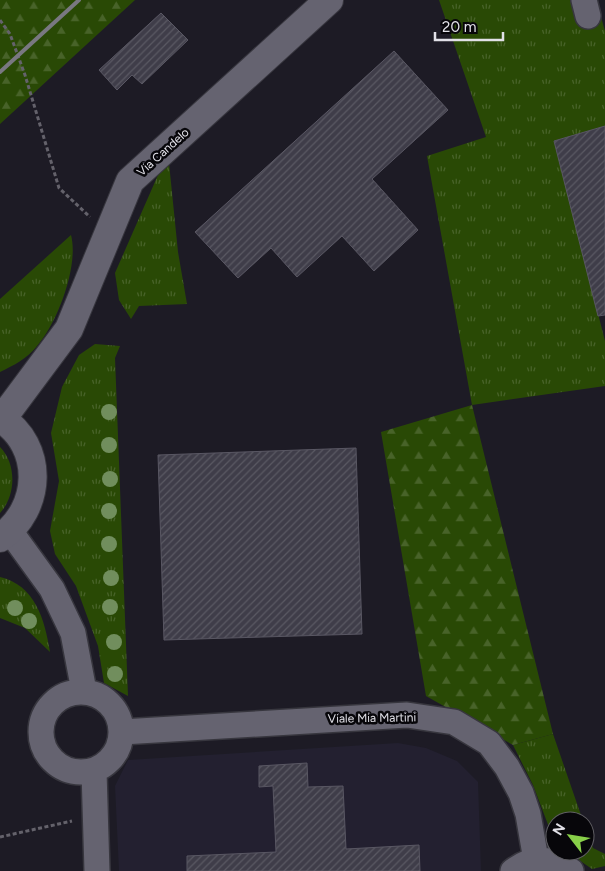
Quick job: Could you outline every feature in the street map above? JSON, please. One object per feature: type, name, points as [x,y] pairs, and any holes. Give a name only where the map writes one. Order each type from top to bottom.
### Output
[{"type":"street","name":"Via Candelo","points":[[1,419],[69,329],[130,182],[329,0]]},
{"type":"street","points":[[1,419],[18,433],[29,452],[34,473],[32,494],[24,514],[5,534],[52,588],[73,633],[84,691]]},
{"type":"street","points":[[84,691],[96,694],[106,700],[117,714],[122,732],[120,744],[114,756],[105,765],[94,771],[74,772],[56,764],[47,754],[41,742],[40,726],[46,712],[56,700],[69,693],[84,691]]},
{"type":"street","name":"Viale Mia Martini","points":[[122,732],[407,715],[454,722],[489,743],[507,767],[528,814],[536,860]]},
{"type":"street","points":[[94,771],[97,871]]},
{"type":"street","points":[[513,871],[523,864],[536,860],[549,860],[561,864],[571,871]]},
{"type":"path","points":[[0,20],[10,34],[25,75],[59,188],[108,235]]},
{"type":"path","points":[[0,837],[72,821]]},
{"type":"shaded area","points":[[398,743],[426,748],[457,761],[478,782],[481,871],[119,871],[115,786],[128,760]]},
{"type":"green space","points":[[0,0],[135,0],[0,124]]},
{"type":"green space","points":[[439,0],[596,0],[605,31],[605,126],[554,141],[605,341],[605,386],[472,405],[427,156],[486,137]]},
{"type":"green space","points":[[169,163],[178,252],[187,304],[139,306],[131,319],[119,300],[115,273],[158,175]]},
{"type":"green space","points":[[71,235],[73,247],[69,277],[65,293],[52,323],[45,336],[29,355],[0,372],[0,299]]},
{"type":"green space","points":[[95,344],[120,346],[115,358],[128,696],[104,683],[98,646],[76,586],[55,554],[50,531],[59,481],[51,433],[62,387],[79,355]]},
{"type":"green space","points":[[472,405],[553,734],[513,745],[426,696],[381,432]]},
{"type":"green space","points":[[0,447],[6,454],[12,471],[12,489],[0,513]]},
{"type":"green space","points":[[0,577],[12,581],[30,596],[41,616],[50,652],[25,628],[0,618]]},
{"type":"green space","points":[[553,734],[580,811],[545,811],[545,817],[533,785],[513,745]]},
{"type":"green space","points":[[595,849],[605,854],[605,866],[592,869],[580,861],[595,861]]},
{"type":"building","points":[[161,13],[188,40],[142,84],[132,75],[117,90],[99,70]]},
{"type":"building","points":[[394,51],[448,110],[372,179],[418,230],[374,271],[342,236],[297,277],[271,248],[238,278],[195,232]]},
{"type":"building","points":[[605,126],[605,315],[598,316],[554,141]]},
{"type":"building","points":[[356,448],[362,634],[164,640],[158,455]]},
{"type":"building","points":[[307,763],[308,787],[343,786],[346,849],[419,845],[420,871],[187,871],[187,856],[276,852],[273,786],[259,787],[259,766]]},
{"type":"railway","points":[[0,72],[79,0]]}]
